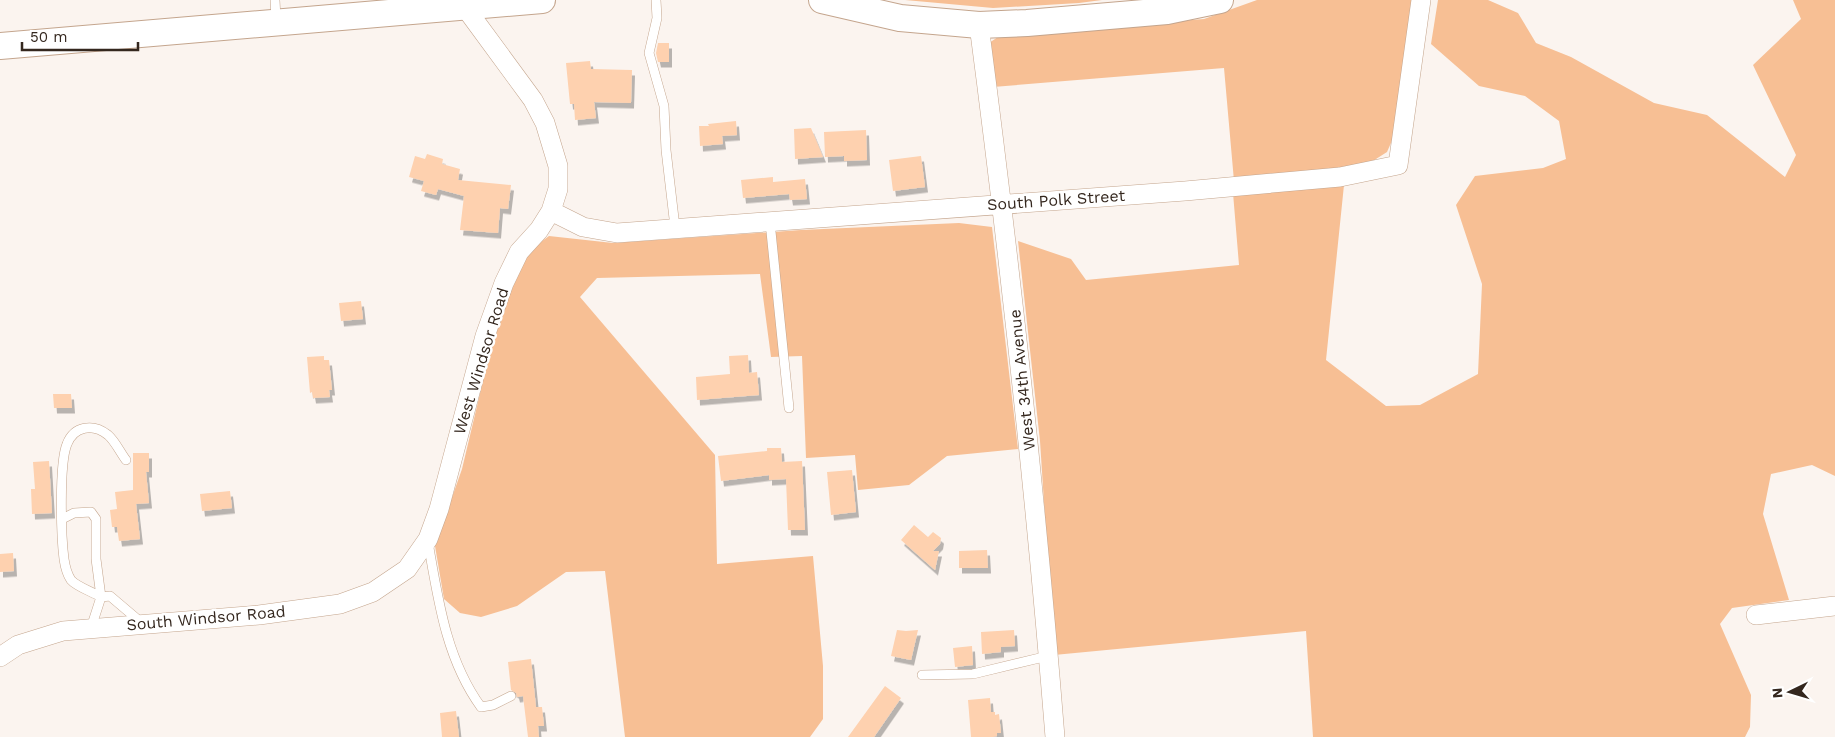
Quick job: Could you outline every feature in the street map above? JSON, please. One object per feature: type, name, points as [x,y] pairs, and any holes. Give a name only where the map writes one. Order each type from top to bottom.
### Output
[{"type":"street","points":[[0,46],[276,11],[464,6],[542,0]]},
{"type":"street","points":[[822,0],[900,18],[979,25],[1027,23],[1167,11],[1220,0]]},
{"type":"street","name":"South Polk Street","points":[[550,211],[584,228],[617,233],[675,227],[770,222],[1185,191],[1340,177],[1398,165],[1421,0]]},
{"type":"street","name":"West Windsor Road","points":[[407,569],[428,539],[439,508],[485,336],[504,283],[519,252],[539,230],[550,211],[558,189],[558,166],[545,123],[533,100],[464,6]]},
{"type":"street","name":"West 34th Avenue","points":[[979,25],[1003,204],[1033,484],[1055,737]]},
{"type":"street","name":"South Windsor Road","points":[[0,657],[18,645],[63,631],[258,615],[340,604],[373,592],[407,569]]},
{"type":"street","points":[[1756,615],[1835,606]]},
{"type":"lane","points":[[656,0],[656,30],[651,41],[649,54],[664,106],[666,150],[675,227]]},
{"type":"lane","points":[[770,222],[789,408]]},
{"type":"lane","points":[[126,460],[108,435],[93,428],[82,428],[71,435],[66,446],[61,491],[64,558],[67,572],[73,582],[101,597],[110,596],[144,625]]},
{"type":"lane","points":[[62,519],[74,512],[91,512],[96,519],[96,560],[101,597],[91,628]]},
{"type":"lane","points":[[428,539],[440,606],[454,659],[468,689],[481,707],[493,705],[511,696]]},
{"type":"lane","points":[[922,675],[973,674],[1048,656]]},
{"type":"shaded area","points":[[905,0],[1102,0],[993,8]]},
{"type":"shaded area","points":[[1257,0],[1413,0],[1394,136],[1387,152],[1365,166],[1234,181],[1224,68],[993,87],[989,43],[1001,35],[1204,19]]},
{"type":"shaded area","points":[[1438,0],[1488,0],[1518,13],[1536,43],[1571,57],[1654,103],[1707,115],[1785,177],[1796,155],[1753,65],[1801,19],[1793,0],[1835,0],[1835,476],[1812,465],[1771,474],[1763,514],[1789,600],[1732,608],[1720,624],[1751,695],[1750,727],[1745,737],[1313,737],[1306,631],[1054,655],[1040,441],[1018,241],[1071,259],[1086,280],[1239,265],[1233,193],[1344,185],[1326,360],[1386,406],[1420,405],[1478,374],[1482,284],[1456,205],[1475,176],[1543,168],[1566,159],[1559,121],[1525,96],[1479,86],[1431,44]]},
{"type":"shaded area","points":[[959,223],[992,227],[1018,449],[947,456],[909,485],[858,490],[855,455],[806,458],[802,356],[771,357],[760,274],[597,278],[580,297],[715,455],[717,564],[813,556],[823,666],[823,719],[810,737],[625,737],[605,571],[566,572],[517,606],[481,617],[460,613],[444,599],[435,546],[462,469],[493,339],[520,268],[530,250],[549,236],[613,243],[801,230]]},
{"type":"building","points":[[658,43],[669,43],[669,62],[658,62],[656,53]]},
{"type":"building","points":[[590,61],[591,69],[632,70],[631,103],[594,102],[596,118],[575,120],[574,104],[570,104],[566,63]]},
{"type":"building","points":[[736,121],[737,135],[722,136],[723,144],[700,146],[699,126]]},
{"type":"building","points":[[811,128],[823,157],[795,159],[794,129]]},
{"type":"building","points":[[866,130],[867,160],[844,161],[844,156],[825,157],[824,132]]},
{"type":"building","points":[[427,154],[443,159],[442,164],[460,169],[458,180],[511,185],[508,209],[500,208],[498,233],[460,230],[464,196],[438,189],[436,195],[421,191],[424,181],[409,177],[415,156],[425,159]]},
{"type":"building","points":[[921,156],[925,187],[893,191],[889,160]]},
{"type":"building","points":[[773,177],[773,182],[805,179],[807,199],[790,200],[789,194],[743,198],[741,180]]},
{"type":"building","points":[[361,301],[363,319],[341,321],[339,303]]},
{"type":"building","points":[[748,355],[749,373],[757,372],[759,395],[697,400],[696,377],[730,374],[729,356]]},
{"type":"building","points":[[324,356],[324,360],[329,360],[332,390],[329,390],[330,397],[313,398],[312,392],[310,393],[307,357]]},
{"type":"building","points":[[53,394],[71,394],[72,408],[54,408]]},
{"type":"building","points":[[767,448],[781,448],[782,462],[802,461],[805,530],[788,530],[786,479],[769,480],[769,475],[721,481],[718,456],[767,451]]},
{"type":"building","points":[[133,453],[149,453],[149,472],[146,472],[149,503],[136,504],[140,539],[119,541],[117,527],[112,527],[110,510],[117,509],[115,492],[133,490]]},
{"type":"building","points":[[49,461],[52,513],[32,514],[31,489],[35,489],[33,462]]},
{"type":"building","points":[[852,470],[856,512],[831,515],[827,472]]},
{"type":"building","points":[[230,491],[232,508],[202,511],[200,494]]},
{"type":"building","points":[[914,525],[928,537],[933,532],[941,538],[940,544],[933,551],[939,551],[935,570],[901,540]]},
{"type":"building","points":[[987,550],[988,568],[959,568],[959,551]]},
{"type":"building","points":[[13,553],[14,571],[0,572],[0,554]]},
{"type":"building","points":[[897,630],[918,630],[911,660],[891,656]]},
{"type":"building","points":[[1014,630],[1015,646],[1001,647],[1001,652],[982,654],[981,632]]},
{"type":"building","points":[[972,646],[973,665],[955,667],[953,648]]},
{"type":"building","points":[[531,659],[536,707],[542,707],[544,726],[538,726],[539,737],[528,737],[523,696],[517,697],[516,693],[511,690],[508,662]]},
{"type":"building","points":[[885,686],[901,698],[874,737],[848,737]]},
{"type":"building","points":[[990,698],[991,712],[995,712],[995,715],[999,714],[1001,733],[997,733],[997,736],[993,737],[971,737],[968,700]]},
{"type":"building","points":[[456,711],[459,737],[442,737],[440,713]]}]
